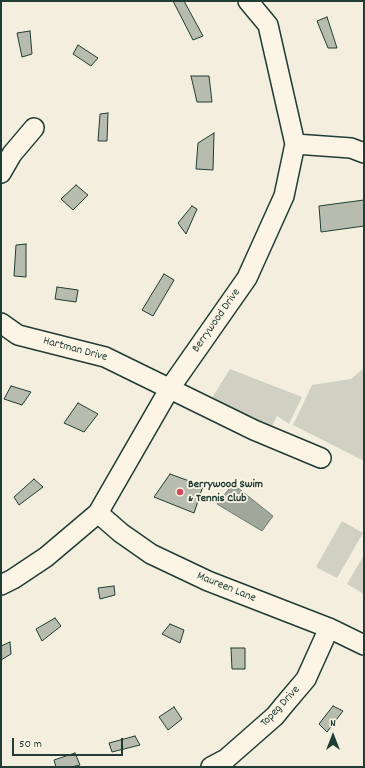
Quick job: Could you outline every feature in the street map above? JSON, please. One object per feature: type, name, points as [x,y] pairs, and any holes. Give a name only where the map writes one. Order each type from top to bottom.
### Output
[{"type":"street","name":"Berrywood Drive","points":[[1,585],[13,579],[46,557],[98,514],[170,388],[247,278],[284,196],[295,144],[268,25],[248,1]]},
{"type":"street","points":[[1,173],[12,154],[34,128]]},
{"type":"street","points":[[295,144],[351,148],[364,153]]},
{"type":"street","name":"Hartman Drive","points":[[1,323],[18,335],[105,357],[254,430],[321,458]]},
{"type":"street","name":"Maureen Lane","points":[[98,514],[121,533],[151,554],[208,581],[329,628],[364,645]]},
{"type":"street","name":"Topeg Drive","points":[[211,767],[226,759],[275,716],[306,679],[329,628]]},
{"type":"shaded area","points":[[364,368],[364,461],[293,425],[312,385],[351,379]]},
{"type":"shaded area","points":[[230,369],[302,397],[289,424],[277,416],[270,430],[212,398]]},
{"type":"shaded area","points":[[233,484],[273,516],[262,531],[217,504]]},
{"type":"shaded area","points":[[342,521],[363,533],[337,578],[316,567]]},
{"type":"shaded area","points":[[364,555],[364,594],[347,584]]},
{"type":"building","points":[[173,1],[184,1],[203,36],[193,40]]},
{"type":"building","points":[[327,17],[337,48],[328,48],[317,21]]},
{"type":"building","points":[[30,31],[32,54],[22,57],[17,33]]},
{"type":"building","points":[[78,45],[98,58],[91,66],[73,54]]},
{"type":"building","points":[[191,76],[209,76],[212,102],[197,102]]},
{"type":"building","points":[[108,113],[107,141],[98,141],[100,114]]},
{"type":"building","points":[[214,133],[213,170],[196,169],[198,143]]},
{"type":"building","points":[[76,185],[88,195],[73,210],[61,199]]},
{"type":"building","points":[[364,200],[364,226],[321,232],[319,206]]},
{"type":"building","points":[[192,206],[197,209],[186,234],[178,223]]},
{"type":"building","points":[[26,244],[26,277],[14,276],[16,245]]},
{"type":"building","points":[[164,274],[174,280],[153,316],[142,310]]},
{"type":"building","points":[[57,287],[78,290],[76,302],[55,299]]},
{"type":"building","points":[[11,386],[31,392],[22,405],[4,399]]},
{"type":"building","points":[[78,403],[98,414],[84,432],[64,423]]},
{"type":"building","name":"Berrywood Swim & Tennis Club","points":[[170,474],[203,486],[194,513],[154,497]]},
{"type":"building","points":[[34,479],[43,487],[19,505],[14,497]]},
{"type":"building","points":[[114,586],[115,595],[100,599],[98,588]]},
{"type":"building","points":[[55,618],[61,626],[42,641],[36,629]]},
{"type":"building","points":[[170,624],[184,630],[180,643],[162,634]]},
{"type":"building","points":[[10,642],[11,654],[1,660],[1,646]]},
{"type":"building","points":[[231,648],[245,648],[245,669],[232,669]]},
{"type":"building","points":[[333,706],[343,711],[327,732],[319,724]]},
{"type":"building","points":[[174,707],[182,719],[168,730],[159,717]]},
{"type":"building","points":[[135,736],[140,745],[112,752],[109,743]]},
{"type":"building","points":[[75,753],[80,765],[71,767],[56,767],[54,760]]},
{"type":"place","name":"Berrywood Swim & Tennis Club","points":[[180,492]]}]
